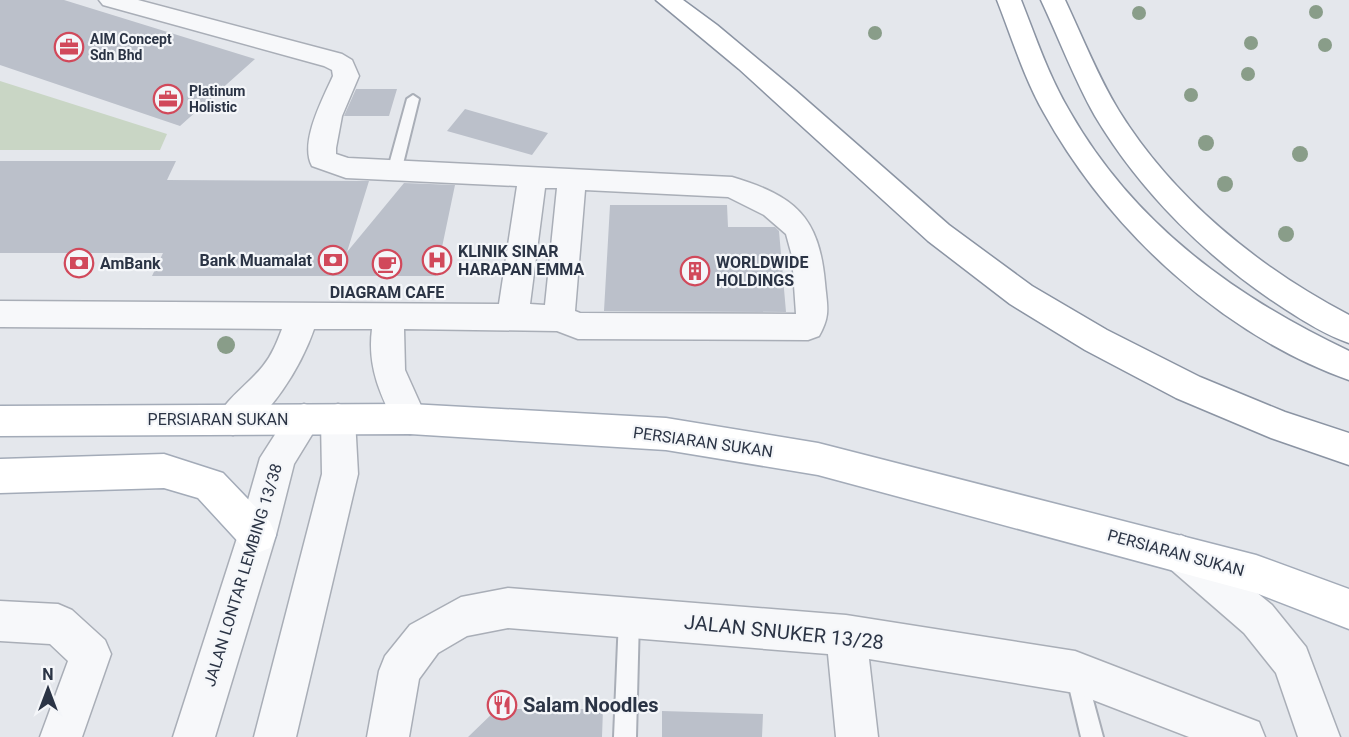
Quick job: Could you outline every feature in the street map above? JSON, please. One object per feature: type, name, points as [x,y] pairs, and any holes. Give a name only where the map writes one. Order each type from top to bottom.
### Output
[{"type":"main road","points":[[668,0],[739,53],[916,213],[979,266],[1055,317],[1149,370],[1199,393],[1317,440],[1349,449]]},
{"type":"main road","points":[[1009,0],[1057,112],[1088,160],[1119,199],[1188,269],[1227,299],[1290,337],[1349,366]]},
{"type":"main road","points":[[1053,0],[1107,114],[1138,158],[1205,231],[1261,276],[1325,319],[1349,330]]},
{"type":"main road","points":[[1290,337],[1306,357],[1334,381],[1349,389]]},
{"type":"main road","name":"PERSIARAN SUKAN","points":[[0,421],[410,419],[666,434],[818,459],[1256,574],[1349,609]]},
{"type":"main road","points":[[0,476],[164,471],[210,485],[257,535]]},
{"type":"street","points":[[0,314],[513,317],[559,318],[578,326],[799,328],[808,327],[812,320],[804,243],[797,226],[766,203],[732,187],[346,168],[322,159],[321,147],[334,103],[346,76],[343,66],[333,60],[111,0]]},
{"type":"street","points":[[513,317],[534,177]]},
{"type":"street","points":[[559,318],[572,178]]},
{"type":"street","points":[[233,420],[274,377],[290,352],[303,316]]},
{"type":"street","points":[[390,316],[385,349],[388,375],[410,419]]},
{"type":"street","points":[[275,737],[340,474],[321,419]]},
{"type":"street","name":"JALAN LONTAR LEMBING 13/38","points":[[194,737],[257,535],[278,458],[321,419]]},
{"type":"street","points":[[1181,554],[1258,619],[1292,661],[1318,737]]},
{"type":"street","name":"JALAN SNUKER 13/28","points":[[388,737],[400,671],[424,639],[461,617],[508,608],[846,635],[1075,672],[1244,737]]},
{"type":"street","points":[[0,621],[58,624],[92,654],[61,737]]},
{"type":"street","points":[[846,635],[857,737]]},
{"type":"lane","points":[[394,172],[413,99]]},
{"type":"lane","points":[[625,737],[629,618]]},
{"type":"lane","points":[[1075,672],[1092,737]]},
{"type":"green space","points":[[0,81],[167,134],[160,150],[0,150]]},
{"type":"building","points":[[0,0],[64,0],[255,59],[180,126],[0,65]]},
{"type":"building","points":[[356,89],[397,89],[389,116],[344,116]]},
{"type":"building","points":[[465,109],[548,133],[532,155],[447,131]]},
{"type":"building","points":[[0,161],[176,161],[167,180],[369,181],[347,252],[404,183],[455,185],[436,276],[152,276],[163,253],[0,253]]},
{"type":"building","name":"WORLDWIDE HOLDINGS","points":[[610,205],[727,205],[728,227],[775,227],[779,231],[786,312],[604,311]]},
{"type":"building","points":[[497,709],[603,709],[602,737],[468,737]]},
{"type":"building","points":[[662,711],[763,714],[762,737],[662,737]]},
{"type":"place","name":"AIM Concept Sdn Bhd","points":[[69,47]]},
{"type":"place","name":"Platinum Holistic","points":[[168,99]]},
{"type":"place","name":"Bank Muamalat","points":[[333,260]]},
{"type":"place","name":"KLINIK SINAR HARAPAN EMMA","points":[[437,260]]},
{"type":"place","name":"AmBank","points":[[79,263]]},
{"type":"place","name":"DIAGRAM CAFE","points":[[387,264]]},
{"type":"place","name":"WORLDWIDE HOLDINGS","points":[[695,271]]},
{"type":"place","name":"Salam Noodles","points":[[502,705]]}]
